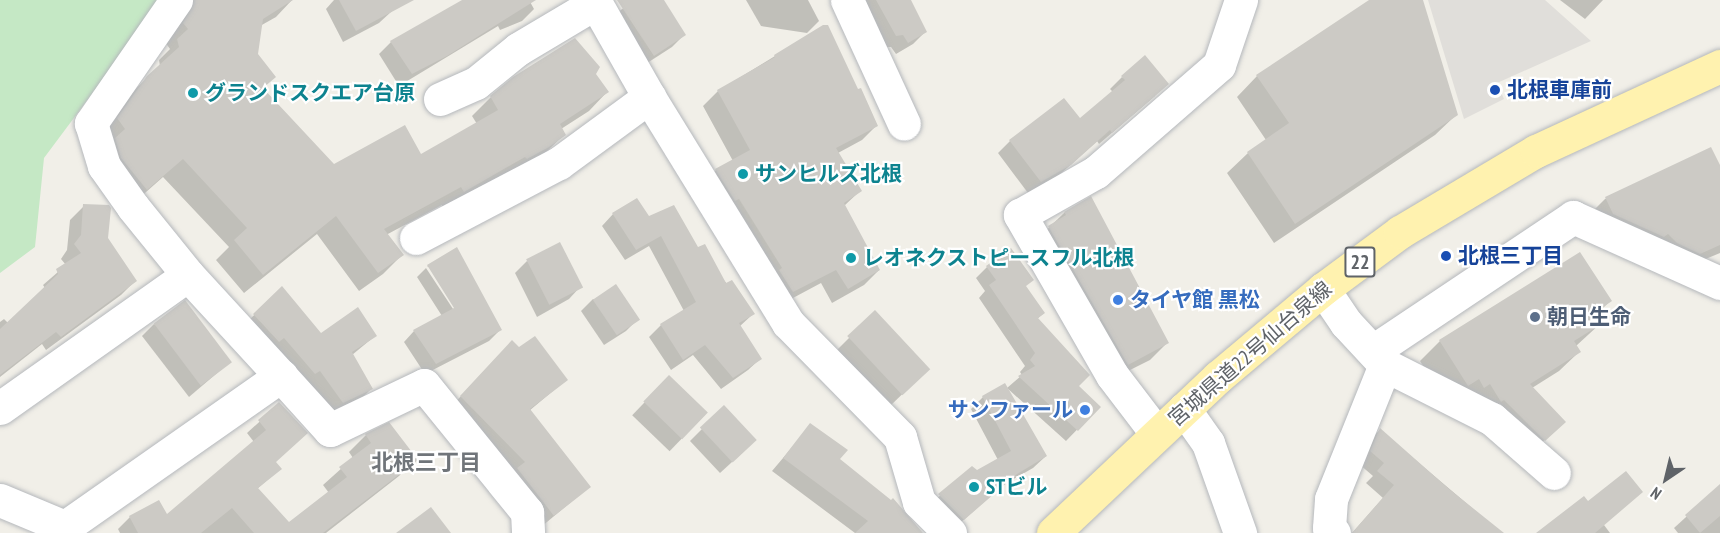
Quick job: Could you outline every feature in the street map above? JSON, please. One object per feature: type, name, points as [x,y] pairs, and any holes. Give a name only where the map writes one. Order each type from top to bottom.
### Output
[{"type":"main road","name":"宮城県道22号仙台泉線","points":[[1053,533],[1184,409],[1323,289],[1400,232],[1536,151],[1720,66]]},
{"type":"street","points":[[176,0],[91,123],[104,166],[133,207],[188,275],[330,430],[424,385],[526,512],[528,533]]},
{"type":"street","points":[[847,0],[904,124]]},
{"type":"street","points":[[1157,434],[1112,375],[1020,215],[1096,172],[1219,65],[1240,0]]},
{"type":"street","points":[[441,99],[476,83],[518,49],[585,3],[642,84],[788,323],[900,437],[919,502],[950,533]]},
{"type":"street","points":[[416,238],[559,163],[642,84]]},
{"type":"street","points":[[1334,533],[1329,528],[1331,498],[1379,358],[1573,217],[1720,283]]},
{"type":"street","points":[[0,408],[188,275]]},
{"type":"street","points":[[1323,289],[1346,323],[1379,358],[1492,419],[1554,473]]},
{"type":"street","points":[[0,500],[65,527],[280,376]]},
{"type":"street","points":[[1184,409],[1209,443],[1240,533]]},
{"type":"shaded area","points":[[1428,0],[1545,0],[1591,41],[1497,83],[1504,99],[1464,119]]},
{"type":"green space","points":[[0,0],[162,0],[44,158],[35,247],[0,273]]},
{"type":"building","points":[[194,0],[293,0],[263,19],[258,54],[276,77],[263,88],[334,164],[405,125],[421,154],[498,110],[490,96],[513,77],[575,38],[600,67],[596,74],[609,92],[560,124],[566,135],[549,147],[527,159],[525,157],[464,192],[461,187],[384,229],[404,255],[378,273],[336,216],[263,275],[234,240],[247,228],[183,159],[147,190],[121,158],[115,138],[125,129],[117,118],[147,76],[179,47],[177,39],[188,29],[183,23]]},
{"type":"building","points":[[339,0],[414,0],[356,31]]},
{"type":"building","points":[[462,0],[536,0],[447,56],[412,74],[390,41]]},
{"type":"building","points":[[617,0],[664,0],[686,35],[654,56]]},
{"type":"building","points":[[876,0],[911,0],[927,32],[908,43],[903,35],[896,36]]},
{"type":"building","points":[[1369,0],[1423,0],[1458,115],[1295,224],[1247,152],[1289,123],[1256,75]]},
{"type":"building","points":[[823,25],[828,25],[878,126],[836,148],[862,191],[844,203],[880,270],[848,289],[836,270],[793,292],[779,270],[782,268],[739,199],[735,201],[715,169],[750,150],[717,90],[775,57],[774,55]]},
{"type":"building","points":[[1145,55],[1169,84],[1112,133],[1110,130],[1071,165],[1041,182],[1009,140],[1064,98],[1080,118],[1125,80],[1121,76]]},
{"type":"building","points":[[1711,147],[1720,165],[1720,245],[1700,254],[1677,243],[1668,234],[1664,237],[1613,214],[1605,197]]},
{"type":"building","points":[[1091,196],[1169,343],[1128,365],[1048,226],[1066,215],[1064,212]]},
{"type":"building","points":[[637,198],[649,216],[674,205],[698,247],[705,244],[726,283],[732,280],[755,314],[739,323],[762,359],[733,378],[705,345],[683,360],[660,324],[696,302],[661,236],[636,250],[612,213]]},
{"type":"building","points":[[83,204],[109,205],[111,208],[108,238],[137,281],[61,337],[56,332],[0,375],[0,329],[58,274],[56,269],[81,253],[74,244],[81,235]]},
{"type":"building","points":[[560,242],[583,287],[549,305],[526,259]]},
{"type":"building","points":[[457,247],[502,330],[436,364],[413,330],[454,308],[427,265]]},
{"type":"building","points":[[1011,248],[1034,280],[1026,286],[1045,313],[1038,318],[1090,375],[1079,386],[1101,407],[1078,431],[1018,376],[1035,366],[1030,360],[1035,353],[989,285],[996,280],[986,266]]},
{"type":"building","points":[[1580,252],[1612,301],[1603,307],[1606,312],[1599,317],[1603,323],[1574,341],[1581,352],[1530,384],[1566,422],[1545,441],[1504,400],[1501,402],[1490,384],[1484,388],[1479,379],[1468,386],[1439,340]]},
{"type":"building","points":[[616,284],[640,320],[617,335],[593,300]]},
{"type":"building","points":[[282,286],[321,333],[358,307],[377,336],[352,352],[373,389],[343,403],[320,371],[315,374],[284,338],[279,342],[253,314]]},
{"type":"building","points":[[185,300],[232,362],[201,386],[154,323]]},
{"type":"building","points":[[875,310],[930,369],[902,395],[847,336]]},
{"type":"building","points":[[535,336],[568,380],[530,409],[591,487],[554,516],[517,468],[525,462],[460,396],[512,340],[519,347]]},
{"type":"building","points":[[669,375],[708,413],[682,439],[643,402]]},
{"type":"building","points":[[1005,383],[1047,456],[1017,474],[964,520],[938,494],[972,466],[977,470],[1011,451],[982,396]]},
{"type":"building","points":[[279,402],[308,433],[276,462],[282,469],[258,488],[289,522],[347,477],[339,467],[371,443],[365,434],[389,422],[418,460],[323,533],[254,533],[232,508],[201,533],[138,533],[129,516],[159,500],[167,514],[266,430],[258,420]]},
{"type":"building","points":[[724,405],[757,440],[733,463],[700,428]]},
{"type":"building","points":[[810,423],[848,450],[840,459],[891,500],[893,498],[923,533],[855,533],[868,521],[783,458]]},
{"type":"building","points":[[1380,428],[1449,489],[1504,533],[1352,533],[1394,485],[1377,471],[1384,463],[1370,451]]},
{"type":"building","points":[[1626,471],[1643,492],[1595,533],[1536,533],[1584,496],[1588,501]]},
{"type":"building","points":[[1720,484],[1720,516],[1700,533],[1685,515]]},
{"type":"building","points":[[431,507],[451,533],[396,533]]},
{"type":"place","name":"北根車庫前","points":[[1495,90]]},
{"type":"place","name":"グランドスクエア台原","points":[[193,93]]},
{"type":"place","name":"サンヒルズ北根","points":[[743,174]]},
{"type":"place","name":"北根三丁目","points":[[1446,256]]},
{"type":"place","name":"レオネクストピースフル北根","points":[[851,258]]},
{"type":"place","name":"タイヤ館 黒松","points":[[1118,300]]},
{"type":"place","name":"朝日生命","points":[[1535,317]]},
{"type":"place","name":"サンファール","points":[[1085,410]]},
{"type":"place","name":"STビル","points":[[974,487]]},
{"type":"district","name":"北根三丁目","points":[[426,463]]}]
